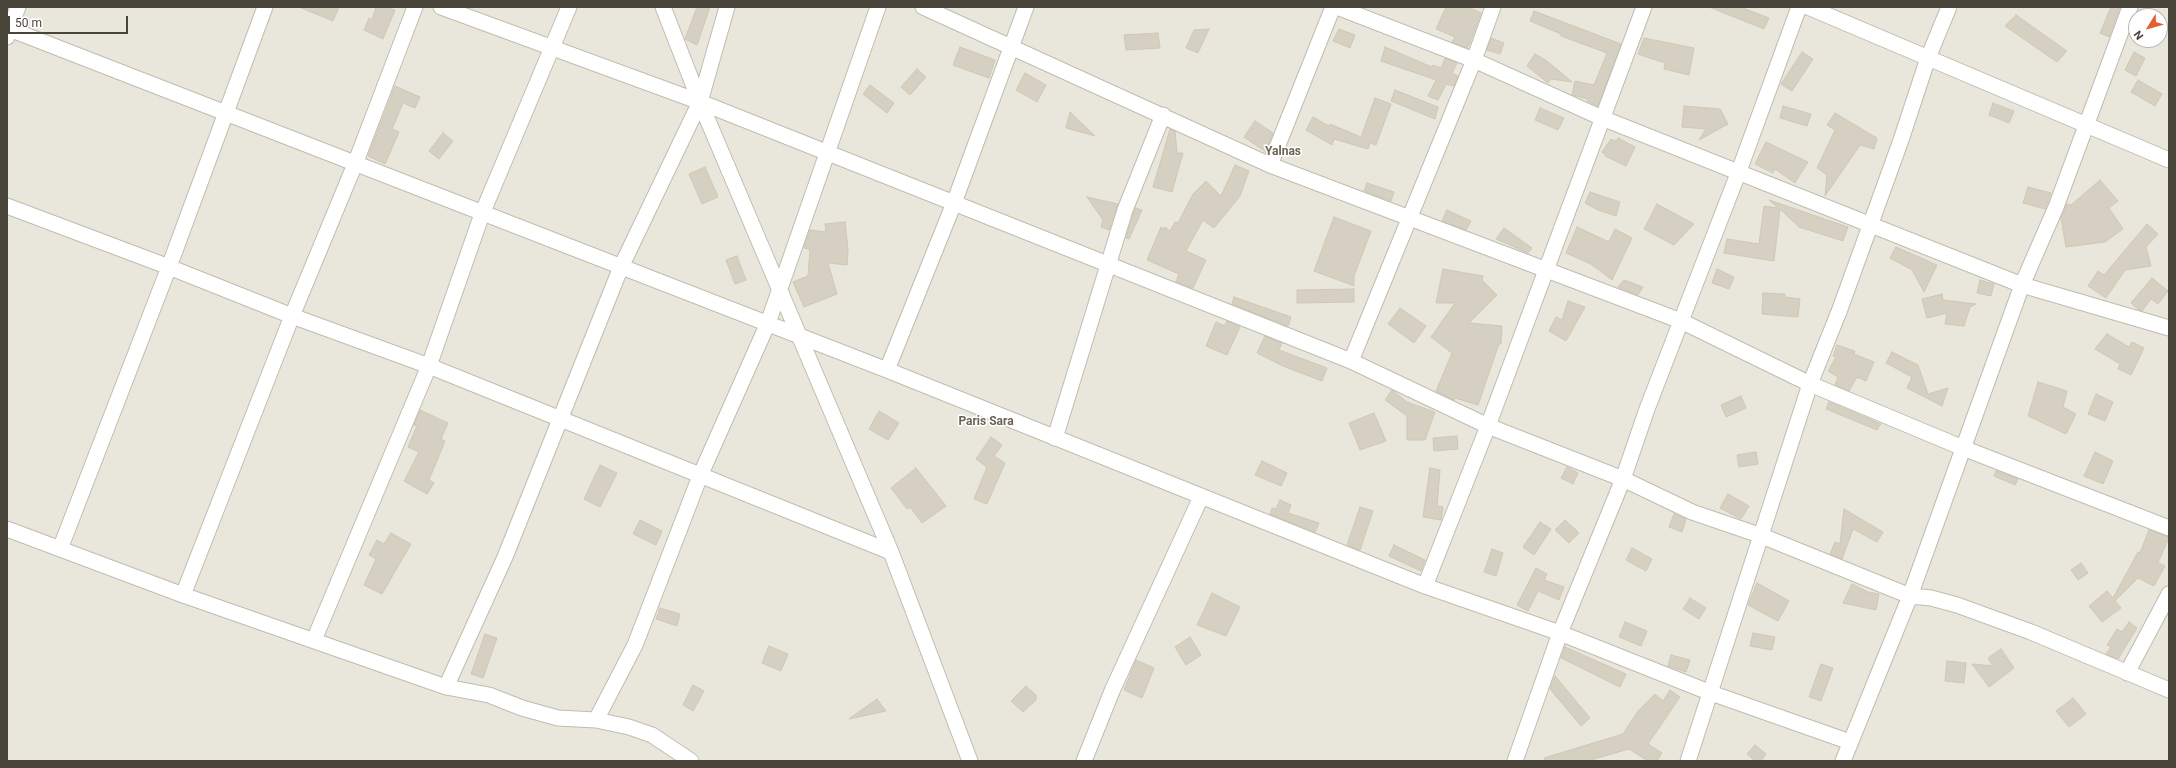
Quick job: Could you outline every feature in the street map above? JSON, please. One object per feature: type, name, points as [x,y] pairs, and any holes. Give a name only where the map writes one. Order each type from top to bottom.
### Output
[{"type":"street","points":[[18,7],[8,31],[768,323],[1425,586],[1560,633],[1711,693],[1850,742]]},
{"type":"street","points":[[60,549],[169,267],[265,7]]},
{"type":"street","points":[[183,594],[292,316],[355,164],[415,7]]},
{"type":"street","points":[[442,7],[700,102],[1351,361],[1488,426],[1623,479],[1692,512],[1762,536],[1910,596],[1931,598],[1957,605],[2031,632],[2169,690]]},
{"type":"street","points":[[314,640],[429,366],[482,214],[550,48],[569,7]]},
{"type":"street","points":[[663,7],[700,102],[890,552],[970,761]]},
{"type":"street","points":[[446,687],[504,557],[561,420],[621,267],[700,102],[727,7]]},
{"type":"street","points":[[596,720],[635,645],[700,476],[768,323],[878,7]]},
{"type":"street","points":[[923,7],[1270,164],[1681,321],[1810,384],[1963,448],[2169,528]]},
{"type":"street","points":[[887,370],[954,203],[1026,7]]},
{"type":"street","points":[[1270,164],[1333,7]]},
{"type":"street","points":[[1337,7],[1474,60],[1602,118],[2022,285],[2169,328]]},
{"type":"street","points":[[1351,361],[1474,60],[1493,7]]},
{"type":"street","points":[[1425,586],[1488,426],[1545,269],[1644,7]]},
{"type":"street","points":[[1514,761],[1560,633],[1623,479],[1681,321],[1739,172],[1799,7]]},
{"type":"street","points":[[1808,7],[2085,126],[2169,160]]},
{"type":"street","points":[[1688,761],[1810,384],[1871,224],[1928,58],[1949,7]]},
{"type":"street","points":[[1843,761],[1910,596],[2022,285],[2056,207],[2130,7]]},
{"type":"street","points":[[1055,438],[1107,264],[1125,210],[1163,115]]},
{"type":"street","points":[[7,206],[169,267],[292,316],[429,366],[890,552]]},
{"type":"street","points":[[1084,761],[1112,691],[1201,497]]},
{"type":"street","points":[[7,529],[183,594],[446,687],[489,695],[522,708],[558,718],[596,720],[629,727],[652,735],[690,761]]},
{"type":"street","points":[[2127,673],[2169,594]]},
{"type":"shaded area","points":[[7,7],[2169,7],[2169,761],[7,761]]},
{"type":"building","points":[[299,7],[339,7],[333,21]]},
{"type":"building","points":[[376,7],[386,7],[395,10],[383,39],[364,30],[369,18],[372,20]]},
{"type":"building","points":[[697,7],[710,7],[697,45],[685,39]]},
{"type":"building","points":[[1446,7],[1468,7],[1481,13],[1467,48],[1452,42],[1455,37],[1436,29]]},
{"type":"building","points":[[1709,7],[1740,7],[1769,18],[1764,29]]},
{"type":"building","points":[[2111,7],[2120,7],[2109,37],[2100,33]]},
{"type":"building","points":[[1534,11],[1621,44],[1598,106],[1587,101],[1588,99],[1572,95],[1575,81],[1594,85],[1607,53],[1561,36],[1561,34],[1530,21]]},
{"type":"building","points":[[2016,15],[2067,51],[2057,62],[2005,26]]},
{"type":"building","points":[[1209,29],[1198,53],[1186,48],[1194,30]]},
{"type":"building","points":[[1339,29],[1355,35],[1350,48],[1333,41]]},
{"type":"building","points":[[1158,33],[1160,48],[1126,50],[1124,35]]},
{"type":"building","points":[[1491,38],[1504,43],[1500,54],[1487,50]]},
{"type":"building","points":[[1644,38],[1694,48],[1689,75],[1664,69],[1665,63],[1638,54]]},
{"type":"building","points":[[960,47],[995,60],[989,78],[953,65]]},
{"type":"building","points":[[1385,47],[1432,67],[1433,65],[1441,68],[1445,58],[1457,63],[1452,73],[1458,76],[1454,86],[1446,84],[1438,100],[1428,96],[1436,80],[1381,61]]},
{"type":"building","points":[[1802,52],[1813,59],[1792,91],[1781,84]]},
{"type":"building","points":[[2134,52],[2145,58],[2136,76],[2125,70]]},
{"type":"building","points":[[1535,54],[1547,61],[1572,82],[1551,79],[1548,83],[1527,66]]},
{"type":"building","points":[[917,69],[926,77],[910,95],[901,87]]},
{"type":"building","points":[[1025,73],[1046,85],[1037,102],[1016,90]]},
{"type":"building","points":[[2138,80],[2162,94],[2155,106],[2131,92]]},
{"type":"building","points":[[870,85],[894,103],[887,113],[863,94]]},
{"type":"building","points":[[395,86],[420,97],[415,108],[403,103],[392,129],[399,132],[385,164],[368,156]]},
{"type":"building","points":[[1395,90],[1438,107],[1435,119],[1391,101]]},
{"type":"building","points":[[1375,98],[1391,104],[1376,145],[1370,143],[1368,149],[1334,139],[1332,145],[1306,130],[1313,117],[1329,126],[1330,124],[1361,137]]},
{"type":"building","points":[[1993,103],[2014,111],[2009,123],[1989,115]]},
{"type":"building","points":[[1684,106],[1720,109],[1728,124],[1699,140],[1706,129],[1682,127]]},
{"type":"building","points":[[1783,106],[1811,114],[1807,126],[1780,118]]},
{"type":"building","points":[[1540,108],[1564,118],[1558,130],[1535,120]]},
{"type":"building","points":[[1070,112],[1095,136],[1066,128]]},
{"type":"building","points":[[1835,113],[1877,138],[1874,149],[1860,145],[1825,196],[1827,175],[1817,168],[1835,130],[1827,125]]},
{"type":"building","points":[[1255,121],[1273,133],[1266,152],[1244,137]]},
{"type":"building","points":[[1170,129],[1175,131],[1177,153],[1183,153],[1172,192],[1153,187]]},
{"type":"building","points":[[443,133],[453,141],[439,159],[429,151]]},
{"type":"building","points":[[1618,138],[1635,147],[1626,166],[1605,156],[1606,155],[1602,152],[1611,139],[1616,141]]},
{"type":"building","points":[[1766,142],[1808,162],[1795,183],[1775,169],[1773,173],[1755,164]]},
{"type":"building","points":[[1235,165],[1249,171],[1240,196],[1214,228],[1203,220],[1186,251],[1206,260],[1193,288],[1176,282],[1179,274],[1147,260],[1161,227],[1164,229],[1165,227],[1170,231],[1175,222],[1178,223],[1193,194],[1206,181],[1221,196]]},
{"type":"building","points":[[705,167],[718,197],[702,204],[689,174]]},
{"type":"building","points":[[2100,180],[2118,201],[2109,208],[2123,229],[2105,242],[2066,247],[2061,218],[2067,204],[2071,205]]},
{"type":"building","points":[[1367,183],[1394,192],[1391,201],[1364,191]]},
{"type":"building","points":[[2028,187],[2051,193],[2045,209],[2023,203]]},
{"type":"building","points":[[1590,192],[1620,202],[1616,216],[1598,210],[1585,203]]},
{"type":"building","points":[[1087,197],[1118,204],[1109,230],[1101,227],[1103,220]]},
{"type":"building","points":[[1769,200],[1848,227],[1843,241],[1799,227],[1780,209],[1774,261],[1724,253],[1727,239],[1759,244],[1764,206],[1778,208]]},
{"type":"building","points":[[1657,204],[1694,224],[1674,245],[1644,229]]},
{"type":"building","points":[[1135,208],[1142,210],[1129,239],[1126,238]]},
{"type":"building","points":[[1447,210],[1471,221],[1466,230],[1442,221]]},
{"type":"building","points":[[1334,217],[1371,231],[1354,276],[1354,286],[1314,271]]},
{"type":"building","points":[[845,222],[848,250],[847,265],[828,263],[837,294],[804,307],[793,282],[808,276],[810,249],[804,248],[810,230],[826,232],[825,224]]},
{"type":"building","points":[[2147,224],[2158,234],[2146,247],[2151,266],[2125,270],[2106,298],[2088,286],[2098,271],[2104,275]]},
{"type":"building","points":[[1577,227],[1609,242],[1615,229],[1632,238],[1612,280],[1591,264],[1566,253]]},
{"type":"building","points":[[1504,228],[1532,248],[1528,253],[1496,239]]},
{"type":"building","points":[[1896,247],[1937,265],[1924,292],[1912,270],[1890,258]]},
{"type":"building","points":[[737,256],[746,280],[735,284],[726,260]]},
{"type":"building","points":[[1443,269],[1483,276],[1482,280],[1497,295],[1469,323],[1502,326],[1501,344],[1499,344],[1478,405],[1455,398],[1454,400],[1436,391],[1452,353],[1431,337],[1455,303],[1436,303]]},
{"type":"building","points":[[1717,269],[1734,277],[1729,289],[1712,283]]},
{"type":"building","points":[[2152,278],[2168,291],[2158,304],[2151,299],[2142,311],[2139,310],[2131,303]]},
{"type":"building","points":[[1624,280],[1643,287],[1638,295],[1618,287]]},
{"type":"building","points":[[1980,280],[1994,284],[1991,296],[1977,293]]},
{"type":"building","points":[[1354,289],[1354,302],[1297,303],[1297,290]]},
{"type":"building","points":[[1763,293],[1785,294],[1785,297],[1800,299],[1798,317],[1762,314]]},
{"type":"building","points":[[1942,294],[1943,300],[1976,304],[1970,307],[1964,326],[1945,324],[1947,313],[1927,318],[1922,299]]},
{"type":"building","points":[[1234,297],[1291,317],[1288,326],[1232,304]]},
{"type":"building","points":[[1568,301],[1585,307],[1566,341],[1549,331],[1556,317],[1562,320]]},
{"type":"building","points":[[1400,308],[1426,326],[1414,343],[1388,324]]},
{"type":"building","points":[[1227,321],[1240,327],[1227,355],[1206,346],[1216,322],[1225,326]]},
{"type":"building","points":[[2107,334],[2129,347],[2132,342],[2144,348],[2131,375],[2118,369],[2120,364],[2095,349]]},
{"type":"building","points":[[1265,336],[1282,343],[1279,350],[1327,368],[1322,381],[1283,366],[1257,353]]},
{"type":"building","points":[[1837,345],[1855,351],[1854,354],[1874,362],[1866,381],[1857,377],[1849,391],[1835,385],[1838,377],[1828,371],[1836,357],[1833,356]]},
{"type":"building","points":[[1892,352],[1918,365],[1928,394],[1948,388],[1942,406],[1907,388],[1912,377],[1886,363]]},
{"type":"building","points":[[2038,382],[2067,391],[2063,407],[2076,414],[2066,434],[2028,416]]},
{"type":"building","points":[[1392,390],[1407,402],[1435,412],[1425,440],[1407,440],[1407,416],[1385,400]]},
{"type":"building","points":[[2096,394],[2113,402],[2105,421],[2088,414]]},
{"type":"building","points":[[1741,396],[1746,408],[1726,417],[1721,405]]},
{"type":"building","points":[[1829,402],[1881,424],[1877,430],[1826,409]]},
{"type":"building","points":[[420,410],[448,423],[441,439],[445,441],[429,480],[434,483],[427,494],[404,481],[419,452],[408,447],[417,426],[414,425]]},
{"type":"building","points":[[879,411],[899,423],[888,440],[869,429]]},
{"type":"building","points":[[1374,413],[1386,441],[1360,450],[1349,423]]},
{"type":"building","points":[[1457,436],[1458,449],[1434,451],[1433,438]]},
{"type":"building","points":[[991,437],[1002,445],[994,456],[1005,463],[987,504],[974,499],[987,467],[976,459]]},
{"type":"building","points":[[1756,452],[1758,464],[1739,467],[1737,455]]},
{"type":"building","points":[[2095,452],[2113,461],[2103,484],[2084,476]]},
{"type":"building","points":[[1262,461],[1287,473],[1281,486],[1255,475]]},
{"type":"building","points":[[600,465],[617,473],[600,507],[584,499]]},
{"type":"building","points":[[1567,467],[1578,473],[1573,484],[1561,478]]},
{"type":"building","points":[[916,468],[946,506],[922,523],[910,507],[907,509],[891,488]]},
{"type":"building","points":[[1430,468],[1440,470],[1437,506],[1443,507],[1441,520],[1423,517]]},
{"type":"building","points":[[1996,471],[2018,479],[2015,485],[1994,476]]},
{"type":"building","points":[[1728,494],[1749,506],[1741,519],[1720,508]]},
{"type":"building","points":[[1280,500],[1291,505],[1288,513],[1319,523],[1315,532],[1270,514],[1272,508],[1276,509]]},
{"type":"building","points":[[1360,507],[1373,511],[1360,550],[1347,545]]},
{"type":"building","points":[[1844,509],[1883,532],[1877,542],[1853,529],[1842,559],[1830,554],[1835,542],[1840,544]]},
{"type":"building","points":[[1674,514],[1686,519],[1682,532],[1669,527]]},
{"type":"building","points":[[640,520],[662,531],[656,545],[633,534]]},
{"type":"building","points":[[1565,520],[1579,533],[1569,543],[1555,530]]},
{"type":"building","points":[[1540,522],[1551,529],[1534,555],[1523,547]]},
{"type":"building","points":[[2149,530],[2169,537],[2158,563],[2165,566],[2154,586],[2138,578],[2115,601],[2121,608],[2102,622],[2089,606],[2107,591],[2113,598],[2138,552],[2140,553]]},
{"type":"building","points":[[391,533],[411,544],[382,594],[364,585],[376,559],[369,555],[377,540],[384,544]]},
{"type":"building","points":[[1394,545],[1425,560],[1421,571],[1389,556]]},
{"type":"building","points":[[1632,548],[1652,559],[1646,571],[1626,560]]},
{"type":"building","points":[[1492,549],[1503,553],[1496,576],[1484,572]]},
{"type":"building","points":[[2081,563],[2088,573],[2078,580],[2071,570]]},
{"type":"building","points":[[1536,568],[1547,574],[1544,580],[1564,587],[1559,600],[1538,591],[1528,611],[1517,605]]},
{"type":"building","points":[[1757,583],[1789,601],[1778,621],[1748,605]]},
{"type":"building","points":[[1852,584],[1868,592],[1879,594],[1876,610],[1843,603]]},
{"type":"building","points":[[1212,593],[1240,607],[1226,636],[1197,625]]},
{"type":"building","points":[[1690,598],[1706,608],[1699,619],[1683,609]]},
{"type":"building","points":[[660,608],[680,614],[677,626],[656,619]]},
{"type":"building","points":[[1625,622],[1647,631],[1641,646],[1619,637]]},
{"type":"building","points":[[2129,622],[2137,628],[2118,659],[2106,654],[2111,647],[2107,645],[2117,629],[2122,632]]},
{"type":"building","points":[[1753,633],[1775,637],[1772,650],[1750,646]]},
{"type":"building","points":[[485,634],[497,638],[483,678],[471,674]]},
{"type":"building","points":[[1190,637],[1201,655],[1186,665],[1175,647]]},
{"type":"building","points":[[769,646],[788,654],[781,671],[762,663]]},
{"type":"building","points":[[1565,647],[1626,674],[1620,687],[1561,658]]},
{"type":"building","points":[[2001,649],[2014,668],[1989,687],[1972,664],[1993,666],[1988,658]]},
{"type":"building","points":[[1671,655],[1690,660],[1686,672],[1668,666]]},
{"type":"building","points":[[1136,660],[1154,668],[1142,698],[1124,690]]},
{"type":"building","points":[[1947,661],[1966,663],[1964,683],[1945,681]]},
{"type":"building","points":[[1821,664],[1833,668],[1821,701],[1809,697]]},
{"type":"building","points":[[1555,676],[1590,718],[1581,726],[1550,689]]},
{"type":"building","points":[[693,685],[704,691],[693,711],[683,705]]},
{"type":"building","points":[[1026,686],[1036,695],[1036,700],[1023,712],[1011,701]]},
{"type":"building","points":[[1670,690],[1680,697],[1648,744],[1662,753],[1657,761],[1648,761],[1629,749],[1587,761],[1545,761],[1544,758],[1623,734],[1638,711],[1655,694],[1663,701]]},
{"type":"building","points":[[2073,698],[2086,714],[2069,727],[2056,711]]},
{"type":"building","points":[[877,699],[886,711],[849,719]]},
{"type":"building","points":[[1755,745],[1766,754],[1761,761],[1755,761],[1747,754]]},
{"type":"district","name":"Yalnas","points":[[1283,152]]},
{"type":"district","name":"Paris Sara","points":[[986,422]]}]
